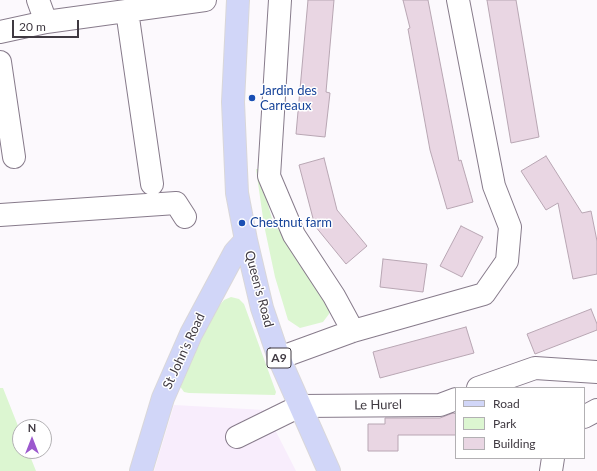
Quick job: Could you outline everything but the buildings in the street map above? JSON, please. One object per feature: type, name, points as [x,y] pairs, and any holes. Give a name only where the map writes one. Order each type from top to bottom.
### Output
[{"type":"main road","name":"A9","points":[[238,0],[233,102],[237,193],[246,240]]},
{"type":"main road","name":"Queen's Road","points":[[246,240],[262,308],[279,358],[329,471]]},
{"type":"main road","name":"St John's Road","points":[[141,471],[163,398],[191,334],[235,252],[246,240]]},
{"type":"street","points":[[38,0],[46,22]]},
{"type":"street","points":[[0,32],[46,22],[140,6],[205,0]]},
{"type":"street","points":[[280,0],[269,176],[294,235],[334,296],[353,331]]},
{"type":"street","points":[[279,358],[353,331],[484,294],[507,261],[510,227],[494,186],[458,0]]},
{"type":"street","points":[[140,6],[152,184]]},
{"type":"street","points":[[0,62],[14,157]]},
{"type":"street","points":[[0,215],[176,203],[185,217]]},
{"type":"street","points":[[481,387],[535,368],[597,372]]},
{"type":"street","name":"Le Hurel","points":[[300,406],[440,405],[455,399]]},
{"type":"street","points":[[237,437],[300,406]]},
{"type":"street","points":[[585,416],[597,410]]},
{"type":"street","points":[[551,471],[553,459]]},
{"type":"shaded area","points":[[174,405],[265,410],[296,471],[154,471]]},
{"type":"green space","points":[[256,169],[262,169],[266,198],[273,222],[331,303],[329,314],[323,322],[300,328],[288,320],[275,277],[264,225]]},
{"type":"green space","points":[[231,297],[239,299],[244,304],[276,392],[275,395],[189,393],[184,392],[179,385],[210,317],[224,300]]},
{"type":"green space","points":[[0,388],[3,388],[15,419],[12,419],[12,459],[31,459],[36,471],[0,471]]},
{"type":"place","name":"Jardin des Carreaux","points":[[252,98]]},
{"type":"place","name":"Chestnut farm","points":[[242,223]]}]
